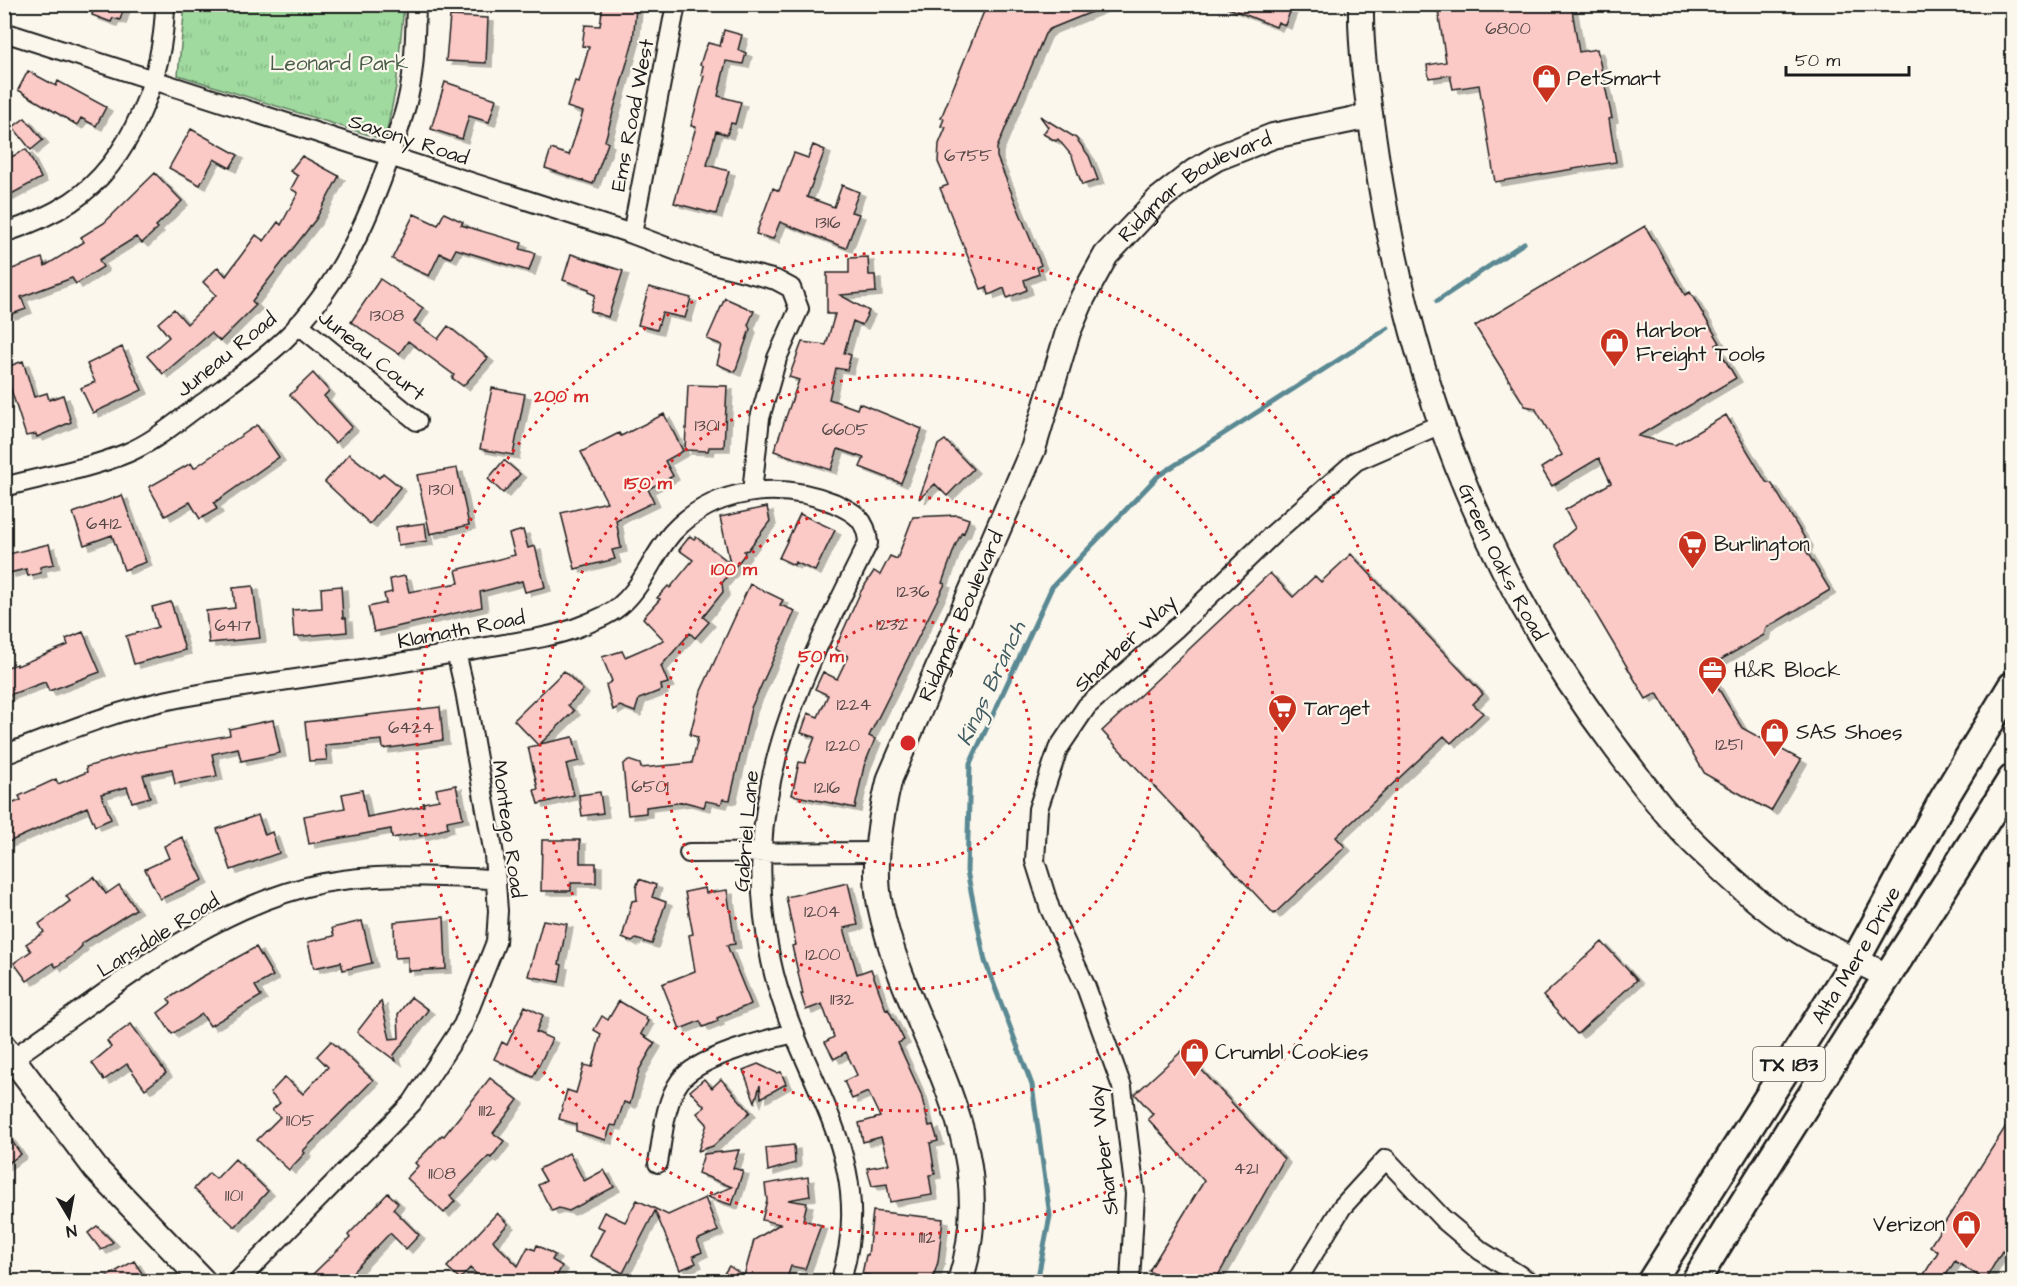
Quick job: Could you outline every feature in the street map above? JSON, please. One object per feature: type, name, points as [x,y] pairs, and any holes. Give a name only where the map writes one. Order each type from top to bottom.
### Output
[{"type":"main road","name":"Alta Mere Drive","points":[[1651,1281],[1856,959],[1943,800],[2013,686]]},
{"type":"main road","name":"Alta Mere Drive","points":[[1695,1281],[1791,1124],[1889,977],[2013,779]]},
{"type":"street","points":[[4,233],[52,213],[73,201],[104,172],[128,136],[155,81],[165,33],[165,4]]},
{"type":"street","name":"Juneau Road","points":[[4,487],[130,452],[158,435],[248,371],[317,304],[350,255],[371,209],[404,112],[414,56],[416,4]]},
{"type":"street","name":"Ems Road West","points":[[632,234],[676,4]]},
{"type":"street","name":"Green Oaks Road","points":[[1361,4],[1371,116],[1384,206],[1409,318],[1442,424],[1472,507],[1529,620],[1597,723],[1667,816],[1701,851],[1771,911],[1797,930],[1889,977]]},
{"type":"street","name":"Saxony Road","points":[[4,32],[632,234],[709,263],[776,280],[791,288],[799,309],[777,358],[760,418],[752,492]]},
{"type":"street","name":"Ridgmar Boulevard","points":[[960,1281],[970,1221],[970,1173],[962,1125],[944,1073],[892,950],[880,904],[878,852],[883,805],[890,778],[1033,448],[1068,332],[1083,297],[1106,255],[1158,200],[1195,171],[1217,158],[1273,136],[1371,116]]},
{"type":"street","name":"Juneau Court","points":[[298,324],[417,421]]},
{"type":"street","name":"Sharber Way","points":[[1130,1281],[1135,1194],[1122,1087],[1086,987],[1050,909],[1035,861],[1038,809],[1058,749],[1088,706],[1356,460],[1442,424]]},
{"type":"street","name":"Klamath Road","points":[[4,755],[121,713],[177,698],[408,663],[579,627],[611,612],[625,602],[673,533],[708,507],[732,495],[752,492],[787,492],[829,502],[855,513],[867,531]]},
{"type":"street","name":"Gabriel Lane","points":[[840,1281],[849,1255],[853,1220],[848,1172],[837,1130],[795,1033],[772,963],[762,909],[762,852],[766,801],[777,750],[795,694],[868,543],[867,531]]},
{"type":"street","name":"Montego Road","points":[[237,1281],[412,1103],[463,1025],[496,942],[498,911],[496,879],[465,691],[456,652]]},
{"type":"street","points":[[689,853],[878,852]]},
{"type":"street","name":"Lansdale Road","points":[[7,1057],[183,940],[254,903],[323,883],[356,879],[416,875],[496,879]]},
{"type":"street","points":[[658,1163],[669,1106],[684,1077],[716,1058],[756,1041],[795,1033]]},
{"type":"street","points":[[7,1057],[96,1169],[204,1281]]},
{"type":"street","points":[[1296,1281],[1342,1207],[1386,1159],[1450,1226],[1481,1251],[1530,1281]]},
{"type":"green space","name":"Leonard Park","points":[[185,5],[404,5],[396,87],[385,140],[178,75]]},
{"type":"building","points":[[80,4],[125,4],[120,20],[113,18],[111,22],[92,15],[93,11],[80,7]]},
{"type":"building","points":[[603,4],[636,8],[633,41],[605,141],[608,143],[593,184],[545,168],[551,149],[569,155],[583,112],[567,107],[575,81],[579,82],[589,47],[582,46],[585,25],[600,26]]},
{"type":"building","points":[[987,4],[1109,5],[1050,29],[1045,34],[997,148],[997,157],[1041,265],[1037,267],[1039,274],[1024,280],[1027,290],[1007,298],[1004,288],[989,295],[987,287],[981,289],[940,188],[948,185],[938,162],[939,144],[946,127],[941,126],[944,119],[941,118]]},
{"type":"building","points":[[1293,4],[1285,25],[1278,22],[1276,27],[1221,5]]},
{"type":"building","name":"PetSmart","points":[[1437,4],[1571,4],[1579,52],[1597,49],[1612,118],[1609,119],[1616,162],[1495,182],[1479,85],[1453,89],[1450,75],[1429,78],[1427,65],[1446,62]]},
{"type":"building","points":[[450,16],[488,18],[486,63],[446,61]]},
{"type":"building","points":[[724,30],[742,35],[738,50],[746,53],[743,64],[726,61],[718,96],[741,102],[735,124],[731,123],[727,135],[716,131],[707,165],[729,171],[716,214],[674,203],[696,127],[691,126],[704,76],[701,75],[703,66],[700,65],[708,43],[720,46]]},
{"type":"building","points":[[28,71],[56,86],[58,81],[106,107],[96,126],[81,118],[77,125],[18,90]]},
{"type":"building","points":[[445,82],[496,99],[489,122],[469,116],[462,139],[431,129]]},
{"type":"building","points":[[1040,116],[1076,138],[1089,156],[1098,180],[1082,185],[1072,156],[1058,139],[1056,141],[1043,134],[1048,127]]},
{"type":"building","points":[[25,118],[43,140],[31,150],[13,127]]},
{"type":"building","points":[[191,129],[238,155],[230,168],[214,159],[200,185],[169,168]]},
{"type":"building","points":[[813,145],[825,150],[807,197],[834,207],[842,185],[859,192],[851,212],[859,214],[846,248],[780,222],[773,239],[756,234],[773,188],[779,191],[794,153],[808,158]]},
{"type":"building","points":[[26,149],[41,178],[4,198],[4,161]]},
{"type":"building","points":[[302,156],[339,176],[316,219],[252,301],[256,305],[220,341],[211,333],[163,374],[147,356],[169,337],[158,323],[174,309],[187,324],[216,295],[203,282],[218,267],[226,276],[256,235],[264,241],[278,222],[281,225],[298,193],[291,189],[298,176],[290,171]]},
{"type":"building","points":[[155,173],[182,201],[156,226],[158,228],[142,243],[136,237],[99,260],[103,267],[76,284],[72,278],[21,297],[26,309],[9,315],[4,303],[4,272],[42,258],[45,266],[84,242],[81,237],[104,223]]},
{"type":"building","points":[[444,213],[463,222],[461,225],[522,243],[520,249],[535,253],[529,271],[456,249],[451,258],[440,253],[429,276],[392,259],[414,214],[438,225]]},
{"type":"building","points":[[1645,226],[1685,295],[1690,292],[1720,343],[1716,345],[1736,378],[1638,436],[1675,445],[1726,415],[1766,482],[1772,484],[1807,542],[1805,549],[1830,590],[1766,628],[1764,635],[1706,668],[1742,728],[1801,760],[1771,811],[1705,774],[1657,693],[1646,699],[1555,545],[1575,528],[1565,510],[1611,483],[1599,458],[1552,486],[1541,468],[1562,455],[1535,408],[1525,406],[1475,326]]},
{"type":"building","points":[[571,254],[623,271],[608,317],[590,311],[595,295],[588,292],[589,289],[563,280]]},
{"type":"building","points":[[868,257],[869,275],[875,275],[876,292],[840,295],[869,311],[862,325],[853,321],[844,353],[851,355],[847,370],[836,368],[829,399],[857,409],[859,403],[922,429],[901,483],[860,467],[864,458],[838,449],[831,470],[774,451],[799,380],[789,377],[802,342],[826,345],[835,314],[827,314],[827,273],[849,273],[849,258]]},
{"type":"building","points":[[380,279],[423,308],[414,322],[438,339],[448,326],[488,358],[463,386],[452,378],[454,375],[408,341],[399,354],[351,322]]},
{"type":"building","points":[[649,287],[691,298],[685,318],[662,313],[657,330],[638,325]]},
{"type":"building","points":[[725,298],[754,311],[735,372],[717,364],[722,345],[707,339]]},
{"type":"building","points":[[122,347],[142,390],[93,413],[81,388],[95,382],[87,364]]},
{"type":"building","points":[[23,361],[34,397],[47,393],[49,400],[63,395],[71,422],[37,437],[36,434],[26,436],[4,368]]},
{"type":"building","points":[[313,373],[329,391],[324,396],[352,427],[335,443],[290,395]]},
{"type":"building","points":[[688,385],[727,386],[724,447],[709,447],[708,451],[685,450]]},
{"type":"building","points":[[492,388],[525,394],[513,455],[480,449]]},
{"type":"building","points":[[664,414],[683,451],[665,461],[673,476],[648,489],[654,502],[616,520],[621,548],[612,550],[615,559],[575,569],[561,513],[607,502],[581,452],[619,433],[621,436]]},
{"type":"building","points":[[257,425],[279,457],[214,503],[217,509],[200,519],[190,502],[165,516],[149,487],[191,463],[194,468]]},
{"type":"building","points":[[945,440],[973,469],[947,496],[935,484],[919,499],[938,445]]},
{"type":"building","points":[[349,454],[379,478],[383,473],[400,487],[370,524],[325,482]]},
{"type":"building","points":[[504,460],[520,474],[503,493],[488,479]]},
{"type":"building","points":[[457,468],[469,525],[430,534],[417,475]]},
{"type":"building","points":[[122,495],[146,562],[124,570],[112,535],[84,545],[73,513]]},
{"type":"building","points":[[767,507],[770,521],[748,550],[744,551],[745,554],[722,583],[723,592],[703,617],[709,622],[695,638],[690,633],[661,666],[668,683],[661,685],[662,690],[639,699],[635,712],[620,706],[613,710],[606,685],[612,681],[602,657],[622,651],[625,657],[664,640],[643,618],[660,599],[657,598],[668,586],[670,588],[693,560],[679,550],[690,536],[694,539],[696,537],[730,563],[720,517]]},
{"type":"building","points":[[800,514],[835,530],[815,571],[779,558]]},
{"type":"building","points":[[957,515],[969,519],[964,533],[962,532],[956,544],[942,583],[945,584],[869,736],[875,739],[864,766],[855,808],[792,795],[799,762],[805,763],[815,737],[801,733],[808,713],[818,717],[828,695],[815,689],[823,672],[837,679],[848,656],[835,649],[861,591],[874,571],[880,575],[890,556],[897,559],[913,517]]},
{"type":"building","points":[[425,523],[427,541],[398,545],[396,527]]},
{"type":"building","points":[[523,530],[528,548],[535,546],[545,587],[525,592],[522,581],[480,592],[482,607],[374,632],[368,607],[386,603],[384,594],[392,592],[390,579],[405,576],[409,592],[459,583],[456,570],[515,555],[509,534]]},
{"type":"building","points":[[49,544],[54,564],[40,567],[41,573],[28,576],[26,569],[9,573],[5,555]]},
{"type":"building","name":"Target","points":[[1351,554],[1483,694],[1473,704],[1483,713],[1451,743],[1444,736],[1336,837],[1345,847],[1274,914],[1102,731],[1270,573],[1293,597],[1315,576],[1321,582]]},
{"type":"building","points":[[750,584],[783,600],[780,605],[795,611],[751,708],[730,800],[723,799],[721,804],[706,801],[704,807],[685,802],[646,807],[646,813],[628,815],[623,765],[628,760],[640,764],[641,768],[692,763],[698,737],[690,735],[701,691]]},
{"type":"building","points":[[253,586],[260,638],[209,643],[206,611],[235,608],[233,588]]},
{"type":"building","points":[[341,586],[343,618],[346,618],[347,632],[294,637],[292,610],[322,608],[321,588]]},
{"type":"building","points":[[171,602],[185,650],[134,664],[126,636],[158,627],[152,607]]},
{"type":"building","points":[[83,632],[100,672],[49,691],[45,682],[4,697],[4,668],[17,664],[17,666],[68,645],[66,639]]},
{"type":"building","points":[[564,671],[583,690],[568,705],[574,711],[540,744],[573,737],[579,761],[566,764],[574,795],[538,804],[534,790],[538,789],[528,747],[538,745],[514,720]]},
{"type":"building","points":[[440,707],[443,740],[383,749],[382,740],[325,745],[327,760],[309,761],[305,722]]},
{"type":"building","points":[[273,720],[280,753],[241,761],[238,748],[212,754],[217,776],[175,784],[172,769],[143,775],[150,797],[132,802],[127,787],[101,794],[111,819],[95,826],[87,807],[4,844],[4,807],[21,800],[19,796],[56,779],[58,784],[87,772],[86,767],[137,752],[230,735],[229,729]]},
{"type":"building","points":[[456,785],[463,818],[447,821],[448,828],[420,836],[419,833],[392,838],[391,829],[309,844],[304,816],[345,808],[342,794],[362,790],[367,817],[424,806],[423,803],[439,800],[436,789]]},
{"type":"building","points":[[600,792],[603,813],[582,816],[579,795]]},
{"type":"building","points":[[258,815],[265,835],[272,832],[279,853],[231,870],[217,829]]},
{"type":"building","points":[[182,837],[203,880],[160,899],[145,869],[169,858],[164,846]]},
{"type":"building","points":[[542,840],[580,840],[580,863],[596,863],[596,883],[571,883],[571,891],[541,891]]},
{"type":"building","points":[[94,877],[106,894],[119,885],[136,909],[81,944],[82,946],[72,956],[56,967],[53,963],[27,981],[14,963],[31,951],[26,944],[44,932],[39,924],[70,901],[66,896]]},
{"type":"building","points":[[639,879],[656,885],[652,897],[666,902],[652,944],[636,939],[632,942],[622,938],[632,901],[637,900],[636,888]]},
{"type":"building","points":[[848,883],[858,925],[844,928],[857,974],[871,969],[886,1010],[888,1009],[904,1040],[898,1043],[921,1094],[929,1126],[933,1125],[938,1141],[930,1143],[935,1174],[929,1175],[932,1195],[890,1202],[887,1184],[872,1186],[867,1168],[889,1164],[881,1137],[863,1142],[859,1123],[880,1117],[868,1092],[852,1099],[844,1081],[857,1075],[846,1052],[834,1059],[825,1042],[834,1037],[822,1004],[806,1010],[801,994],[803,994],[792,946],[796,945],[786,897]]},
{"type":"building","points":[[705,888],[706,893],[727,890],[735,944],[727,945],[751,1004],[717,1018],[718,1021],[703,1027],[700,1021],[680,1029],[662,984],[695,971],[689,935],[693,934],[685,892]]},
{"type":"building","points":[[444,917],[446,969],[408,971],[408,957],[395,958],[394,922]]},
{"type":"building","points":[[543,920],[567,924],[559,964],[562,965],[559,982],[528,976]]},
{"type":"building","points":[[362,921],[372,963],[343,970],[341,962],[314,968],[308,942],[334,936],[332,928]]},
{"type":"building","points":[[1602,942],[1637,980],[1577,1034],[1543,996]]},
{"type":"building","points":[[256,947],[273,976],[255,986],[261,996],[210,1026],[202,1014],[172,1034],[158,1013],[171,1003],[168,999],[200,978]]},
{"type":"building","points":[[411,997],[428,1010],[394,1055],[396,1061],[357,1032],[381,1001],[390,1039],[399,1038],[398,1014]]},
{"type":"building","points":[[619,1001],[646,1017],[648,1021],[641,1034],[655,1043],[639,1070],[630,1104],[624,1102],[616,1126],[611,1125],[606,1140],[576,1131],[576,1124],[559,1119],[567,1090],[576,1093],[584,1065],[592,1067],[601,1034],[594,1030],[602,1016],[608,1020]]},
{"type":"building","points":[[525,1006],[543,1015],[536,1032],[552,1039],[533,1077],[494,1059],[502,1042],[507,1045]]},
{"type":"building","points":[[131,1024],[166,1073],[145,1089],[127,1064],[104,1080],[92,1063],[111,1047],[107,1041]]},
{"type":"building","points":[[331,1041],[373,1080],[303,1151],[305,1153],[289,1170],[257,1140],[280,1117],[272,1110],[280,1103],[270,1093],[285,1077],[303,1094],[328,1067],[317,1056]]},
{"type":"building","points":[[1183,1050],[1284,1159],[1215,1281],[1166,1281],[1149,1271],[1204,1181],[1148,1119],[1153,1114],[1135,1094]]},
{"type":"building","points":[[758,1064],[777,1073],[781,1072],[786,1084],[761,1098],[760,1085],[755,1102],[743,1070]]},
{"type":"building","points":[[490,1078],[518,1100],[493,1133],[504,1141],[491,1158],[489,1156],[450,1196],[455,1201],[444,1213],[407,1178],[418,1166],[415,1163],[442,1135],[444,1136]]},
{"type":"building","points":[[704,1079],[712,1088],[721,1079],[750,1112],[713,1146],[698,1151],[707,1124],[697,1113],[705,1107],[690,1091]]},
{"type":"building","points":[[2013,1115],[2013,1258],[2002,1251],[1985,1280],[1955,1261],[1942,1281],[1932,1281],[1923,1276],[1938,1252],[1930,1246]]},
{"type":"building","points":[[4,1130],[21,1154],[4,1166]]},
{"type":"building","points":[[794,1145],[795,1163],[768,1171],[766,1148]]},
{"type":"building","points":[[739,1150],[733,1168],[743,1171],[732,1205],[707,1197],[732,1187],[698,1173],[704,1154]]},
{"type":"building","points":[[569,1153],[584,1181],[604,1170],[614,1187],[569,1211],[559,1208],[552,1211],[538,1185],[546,1181],[539,1169]]},
{"type":"building","points":[[235,1159],[268,1191],[235,1227],[194,1189],[209,1173],[216,1179]]},
{"type":"building","points":[[808,1177],[810,1196],[788,1200],[807,1203],[803,1220],[821,1225],[805,1269],[791,1266],[786,1281],[719,1281],[729,1266],[744,1276],[754,1240],[780,1224],[762,1220],[767,1200],[765,1184]]},
{"type":"building","points":[[388,1193],[398,1203],[393,1209],[419,1235],[406,1249],[390,1233],[344,1281],[321,1281],[313,1274],[350,1238],[348,1235]]},
{"type":"building","points":[[705,1198],[718,1231],[697,1240],[702,1252],[693,1256],[696,1263],[680,1270],[655,1211],[623,1273],[590,1256],[604,1229],[597,1226],[604,1212],[625,1222],[637,1200],[668,1215]]},
{"type":"building","points":[[873,1211],[943,1219],[938,1262],[932,1281],[872,1281],[873,1276],[862,1274],[866,1255],[868,1255]]},
{"type":"building","points":[[497,1213],[508,1224],[493,1240],[495,1243],[518,1266],[528,1247],[535,1250],[537,1245],[555,1255],[552,1260],[562,1266],[554,1281],[484,1281],[470,1268],[460,1279],[447,1267]]},
{"type":"building","points":[[97,1226],[113,1242],[101,1250],[88,1233]]},
{"type":"building","points":[[134,1261],[147,1281],[99,1281]]},
{"type":"waterway","name":"Kings Branch","points":[[1437,301],[1524,243]]},
{"type":"waterway","name":"Kings Branch","points":[[1037,1282],[1050,1216],[1032,1085],[985,961],[967,871],[970,764],[1052,587],[1158,476],[1388,328]]},
{"type":"place","name":"PetSmart","points":[[1546,104]]},
{"type":"place","name":"Harbor Freight Tools","points":[[1615,368]]},
{"type":"place","name":"Burlington","points":[[1693,570]]},
{"type":"place","name":"H&R Block","points":[[1713,696]]},
{"type":"place","name":"Target","points":[[1283,734]]},
{"type":"place","name":"SAS Shoes","points":[[1775,758]]},
{"type":"place","name":"Crumbl Cookies","points":[[1194,1078]]},
{"type":"place","name":"Verizon","points":[[1966,1250]]}]
